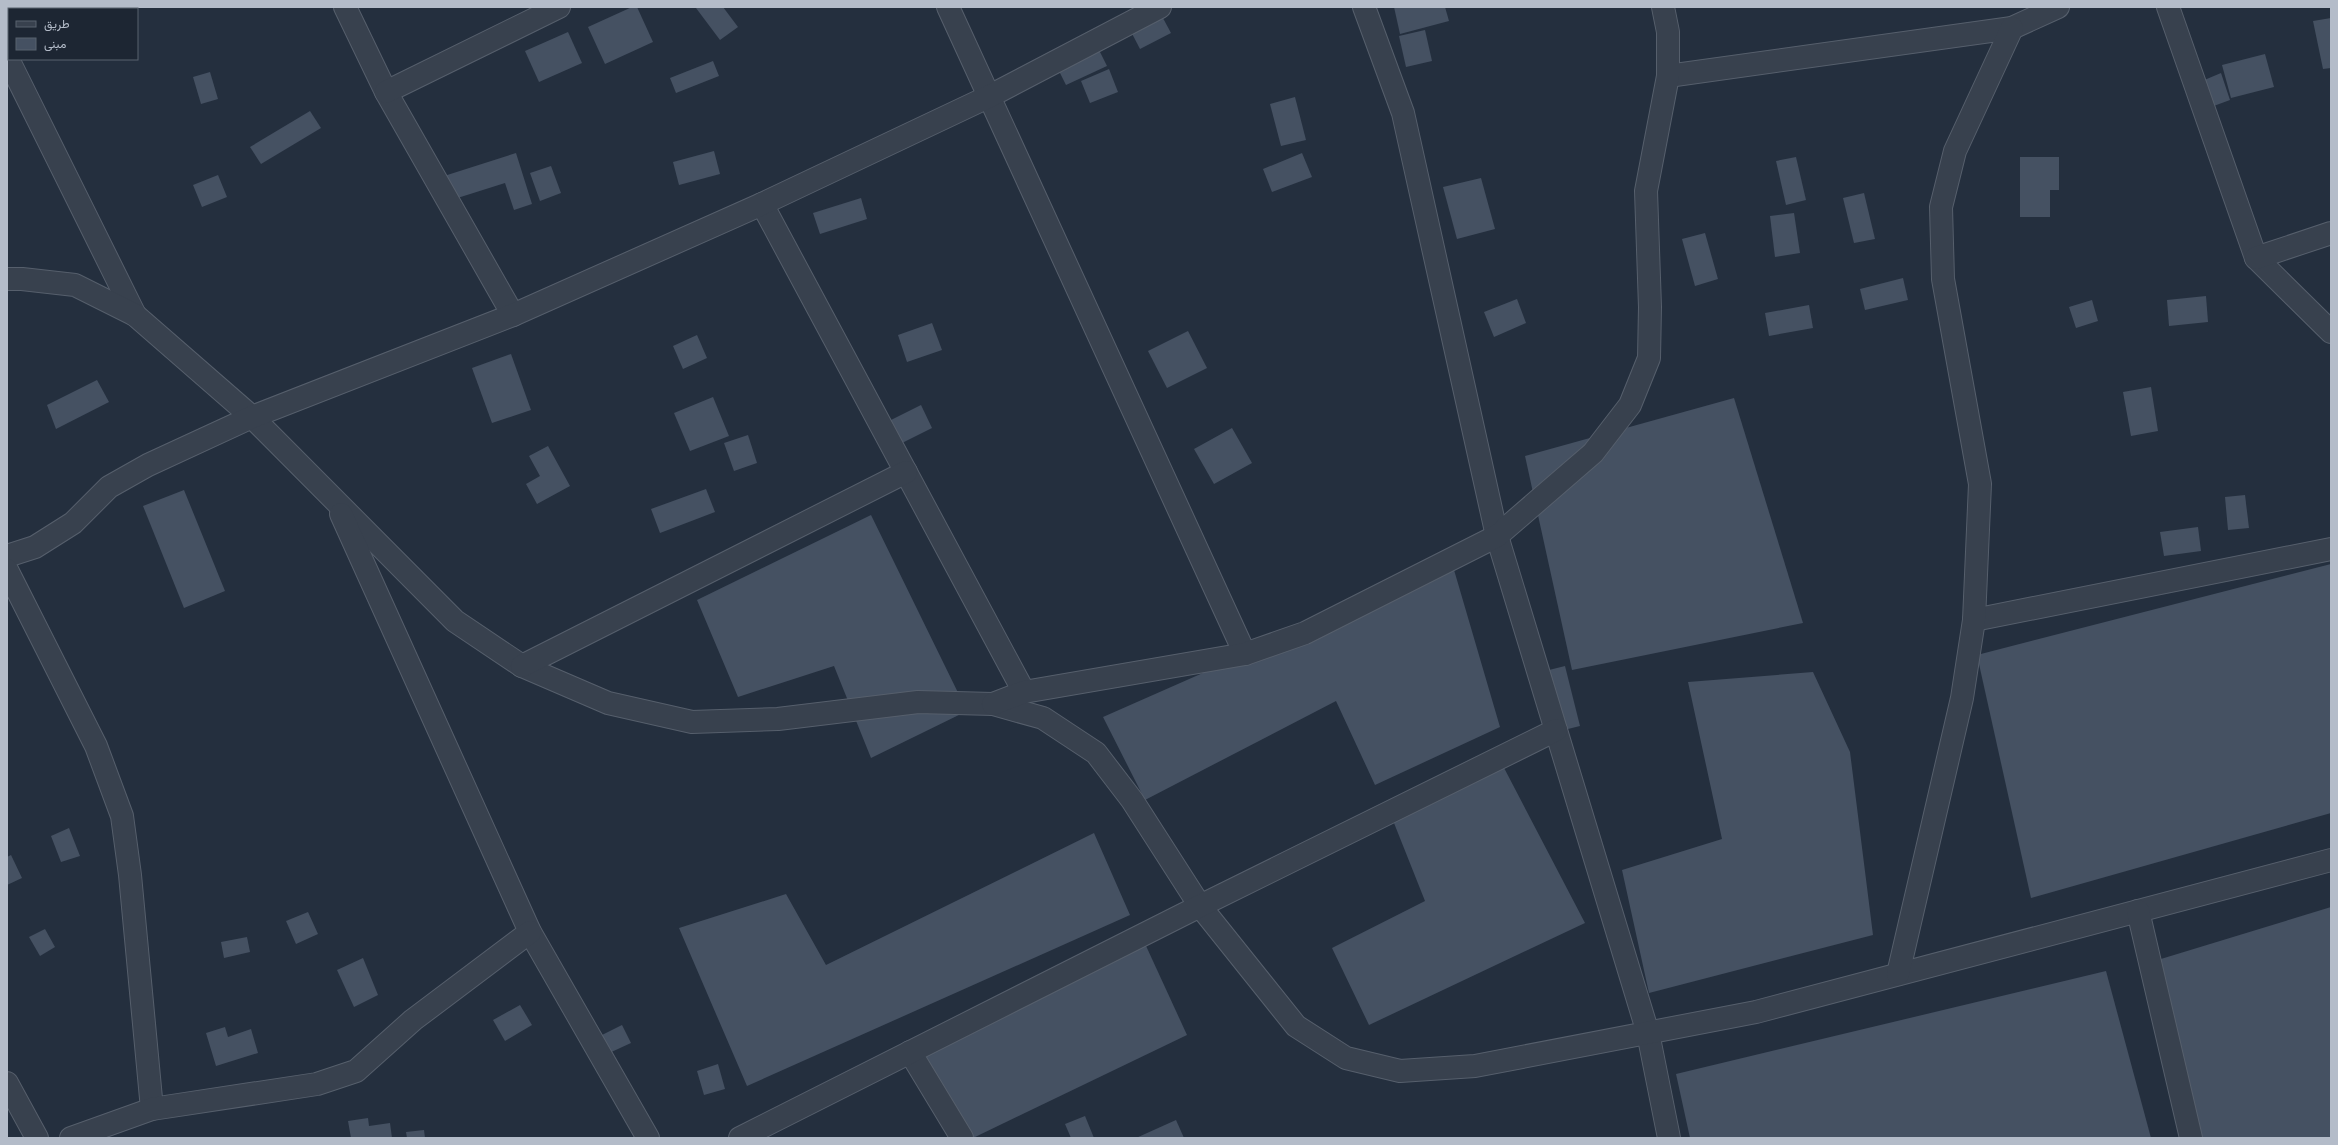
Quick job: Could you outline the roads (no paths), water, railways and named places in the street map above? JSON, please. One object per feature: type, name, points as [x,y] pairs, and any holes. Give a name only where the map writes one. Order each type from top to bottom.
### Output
[{"type":"street","points":[[345,7],[386,92],[513,314]]},
{"type":"street","points":[[386,92],[559,7]]},
{"type":"street","points":[[948,7],[1245,654]]},
{"type":"street","points":[[7,556],[35,547],[72,523],[109,487],[148,465],[252,417],[513,314],[762,204],[990,96],[1160,7]]},
{"type":"street","points":[[1364,7],[1403,113],[1497,536],[1648,1033],[1669,1138]]},
{"type":"street","points":[[993,704],[1024,692],[1245,654],[1305,633],[1497,536],[1593,453],[1630,405],[1649,358],[1650,307],[1646,191],[1668,76],[1668,32],[1663,7]]},
{"type":"street","points":[[1668,76],[2012,28],[2058,7]]},
{"type":"street","points":[[2168,7],[2256,258],[2331,332]]},
{"type":"street","points":[[1898,974],[1962,698],[1974,620],[1980,484],[1943,279],[1941,207],[1955,151],[2012,28]]},
{"type":"street","points":[[8,60],[135,314]]},
{"type":"street","points":[[762,204],[1024,692]]},
{"type":"street","points":[[2256,258],[2331,233]]},
{"type":"street","points":[[7,279],[22,279],[75,285],[135,314],[252,417],[455,621],[522,666],[608,703],[692,722],[778,720],[918,702],[993,704],[1042,718],[1096,753],[1132,800],[1200,906],[1296,1026],[1346,1058],[1400,1071],[1475,1066],[1756,1012],[2331,860]]},
{"type":"street","points":[[522,666],[906,472]]},
{"type":"street","points":[[335,501],[530,932],[648,1138]]},
{"type":"street","points":[[1974,620],[2331,549]]},
{"type":"street","points":[[7,570],[96,746],[122,816],[130,875],[152,1109]]},
{"type":"street","points":[[740,1138],[1200,906],[1556,730]]},
{"type":"street","points":[[2138,911],[2191,1138]]},
{"type":"street","points":[[71,1138],[152,1109],[317,1084],[356,1071],[413,1020],[530,932]]},
{"type":"street","points":[[910,1052],[962,1138]]},
{"type":"street","points":[[7,1083],[36,1138]]}]
